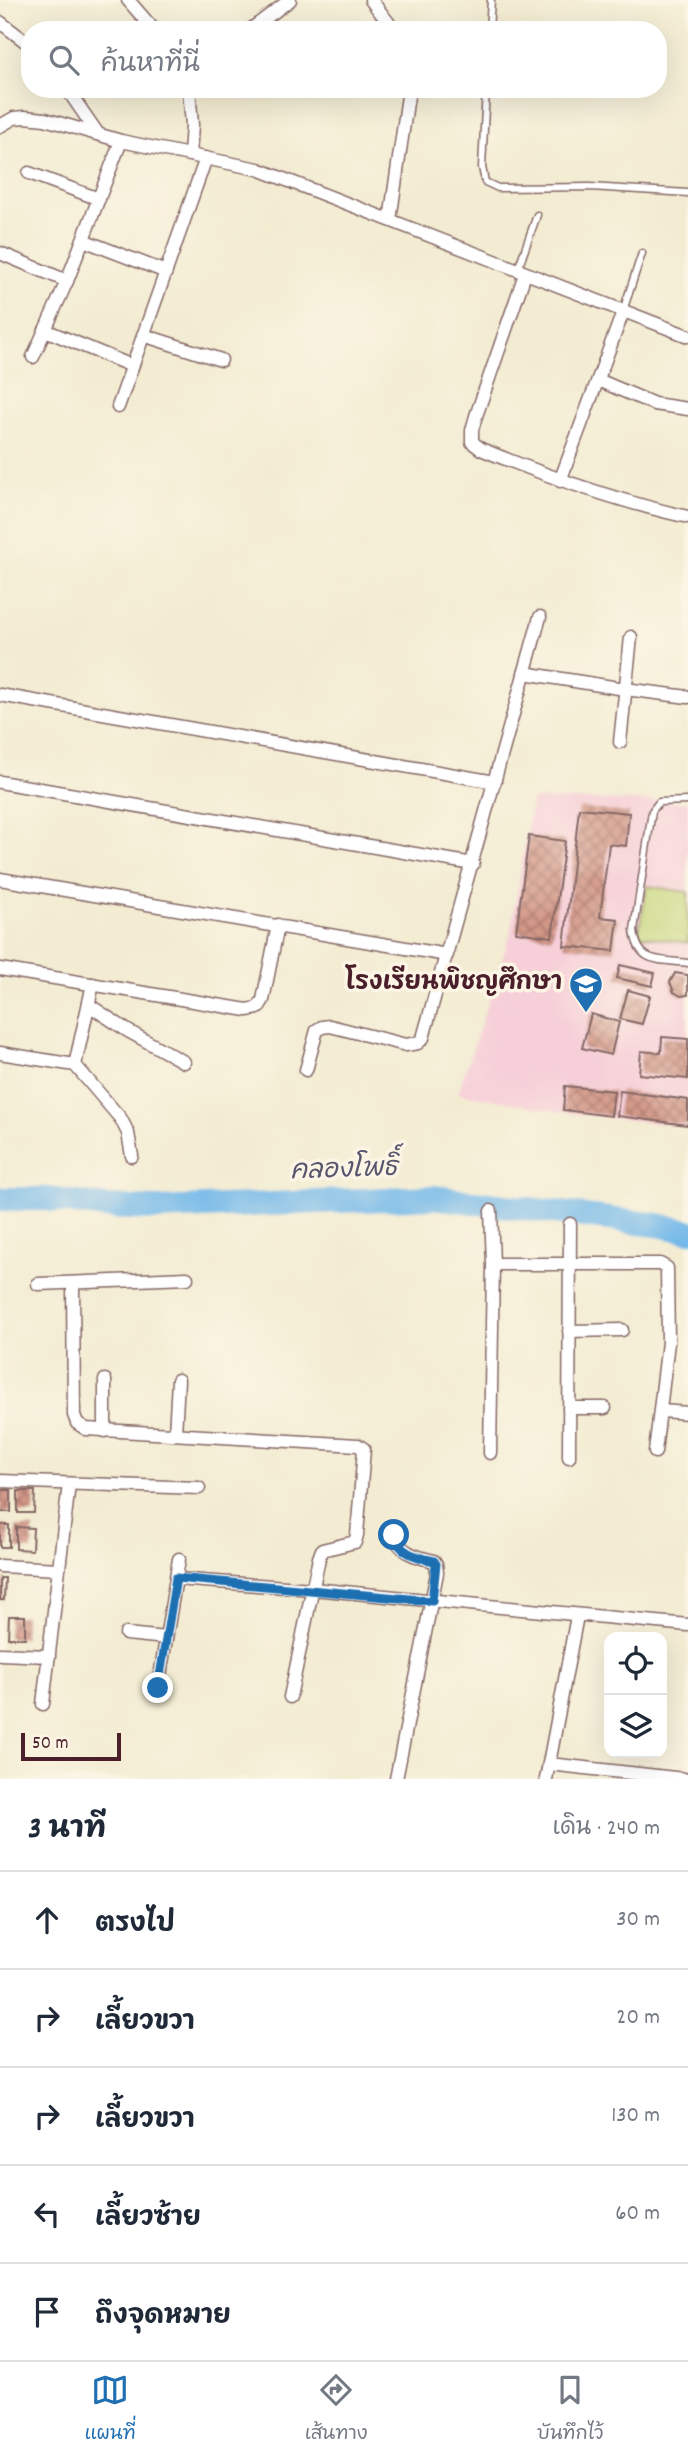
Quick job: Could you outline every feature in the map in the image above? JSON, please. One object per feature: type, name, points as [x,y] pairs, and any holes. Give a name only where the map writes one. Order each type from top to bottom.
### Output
[{"type":"street","points":[[128,0],[146,21]]},
{"type":"street","points":[[262,21],[290,0]]},
{"type":"street","points":[[371,0],[387,21]]},
{"type":"street","points":[[0,22],[21,38]]},
{"type":"street","points":[[73,98],[98,134]]},
{"type":"street","points":[[190,98],[192,125],[190,155]]},
{"type":"street","points":[[390,220],[409,98]]},
{"type":"street","points":[[0,126],[14,118],[45,119],[121,141],[258,169],[688,336]]},
{"type":"street","points":[[33,358],[67,281],[121,141]]},
{"type":"street","points":[[118,407],[206,158]]},
{"type":"street","points":[[29,173],[99,199]]},
{"type":"street","points":[[83,240],[166,272]]},
{"type":"street","points":[[0,253],[67,281]]},
{"type":"street","points":[[522,273],[476,416],[472,442],[481,449],[560,481],[647,508],[688,517]]},
{"type":"street","points":[[560,481],[623,313]]},
{"type":"street","points":[[45,330],[132,366]]},
{"type":"street","points":[[143,335],[221,360]]},
{"type":"street","points":[[598,380],[654,404],[688,409]]},
{"type":"street","points":[[306,1070],[317,1030],[322,1027],[406,1045],[418,1043],[422,1038],[473,864],[540,617]]},
{"type":"street","points":[[620,742],[631,637]]},
{"type":"street","points":[[524,673],[688,696]]},
{"type":"street","points":[[0,695],[495,782]]},
{"type":"street","points":[[0,782],[473,864]]},
{"type":"street","points":[[0,879],[447,955]]},
{"type":"street","points":[[0,969],[247,1010],[258,1009],[263,1000],[278,925]]},
{"type":"street","points":[[75,1065],[93,984]]},
{"type":"street","points":[[89,1004],[128,1031],[184,1062]]},
{"type":"street","points":[[0,1053],[75,1065],[121,1119],[128,1133],[132,1156]]},
{"type":"street","points":[[490,1453],[493,1264],[491,1211]]},
{"type":"street","points":[[569,1224],[569,1457]]},
{"type":"street","points":[[493,1264],[660,1264],[667,1268],[668,1342],[654,1452]]},
{"type":"street","points":[[38,1284],[187,1278]]},
{"type":"street","points":[[73,1283],[74,1415],[77,1423],[86,1429],[358,1445],[364,1448],[355,1542],[322,1550],[290,1697]]},
{"type":"street","points":[[569,1331],[622,1331]]},
{"type":"street","points":[[105,1380],[105,1431]]},
{"type":"street","points":[[175,1434],[178,1380]]},
{"type":"street","points":[[569,1408],[605,1408]]},
{"type":"street","points":[[661,1410],[688,1413]]},
{"type":"street","points":[[0,1481],[200,1488]]},
{"type":"street","points":[[43,1704],[69,1484]]},
{"type":"street","points":[[394,1535],[397,1544],[409,1554],[434,1561],[436,1564],[432,1601],[396,1779]]},
{"type":"street","points":[[158,1688],[179,1559]]},
{"type":"street","points":[[0,1566],[59,1569]]},
{"type":"street","points":[[176,1578],[688,1625]]},
{"type":"street","points":[[546,1779],[578,1616]]},
{"type":"street","points":[[126,1634],[166,1638]]},
{"type":"street","points":[[0,1654],[49,1656]]},
{"type":"street","points":[[549,1764],[684,1779]]},
{"type":"lane","points":[[490,21],[491,0]]},
{"type":"lane","points":[[486,98],[482,167],[485,182],[498,188],[590,187],[688,193]]},
{"type":"lane","points":[[522,273],[537,215]]},
{"type":"lane","points":[[623,313],[642,253]]},
{"type":"lane","points":[[688,801],[659,802],[652,811],[634,930],[640,953],[651,958],[688,962]]},
{"type":"shaded area","name":"โรงเรียนพิชญศึกษา","points":[[532,799],[688,802],[688,1127],[560,1112],[458,1093],[510,935]]},
{"type":"green space","points":[[647,886],[688,892],[688,943],[638,935]]},
{"type":"building","points":[[579,808],[629,813],[626,846],[609,844],[600,917],[618,919],[614,951],[564,946]]},
{"type":"building","points":[[529,836],[565,841],[552,937],[516,932]]},
{"type":"building","points":[[620,965],[655,973],[652,986],[617,978]]},
{"type":"building","points":[[675,973],[688,975],[688,995],[681,996],[674,992],[670,982]]},
{"type":"building","points":[[628,990],[650,996],[642,1024],[620,1019]]},
{"type":"building","points":[[591,1014],[619,1022],[611,1055],[582,1048]]},
{"type":"building","points":[[662,1037],[688,1039],[688,1079],[639,1074],[641,1051],[661,1053]]},
{"type":"building","points":[[565,1086],[614,1091],[611,1116],[563,1110]]},
{"type":"building","points":[[620,1091],[688,1100],[688,1125],[617,1116]]},
{"type":"building","points":[[0,1490],[11,1490],[11,1512],[0,1512]]},
{"type":"building","points":[[18,1491],[35,1491],[34,1513],[18,1513]]},
{"type":"building","points":[[0,1525],[9,1525],[9,1547],[0,1547]]},
{"type":"building","points":[[16,1527],[33,1528],[32,1550],[16,1549]]},
{"type":"building","points":[[0,1578],[5,1578],[4,1600],[0,1600]]},
{"type":"building","points":[[9,1616],[25,1616],[25,1638],[8,1638]]},
{"type":"waterway","name":"คลองโพธิ์","points":[[0,1199],[47,1199],[106,1207],[157,1209],[433,1197],[688,1231]]},
{"type":"place","name":"โรงเรียนพิชญศึกษา","points":[[586,1014]]},
{"type":"route","points":[[158,1688],[176,1578],[432,1601],[436,1564],[434,1561],[409,1554],[397,1544],[394,1535]]}]
